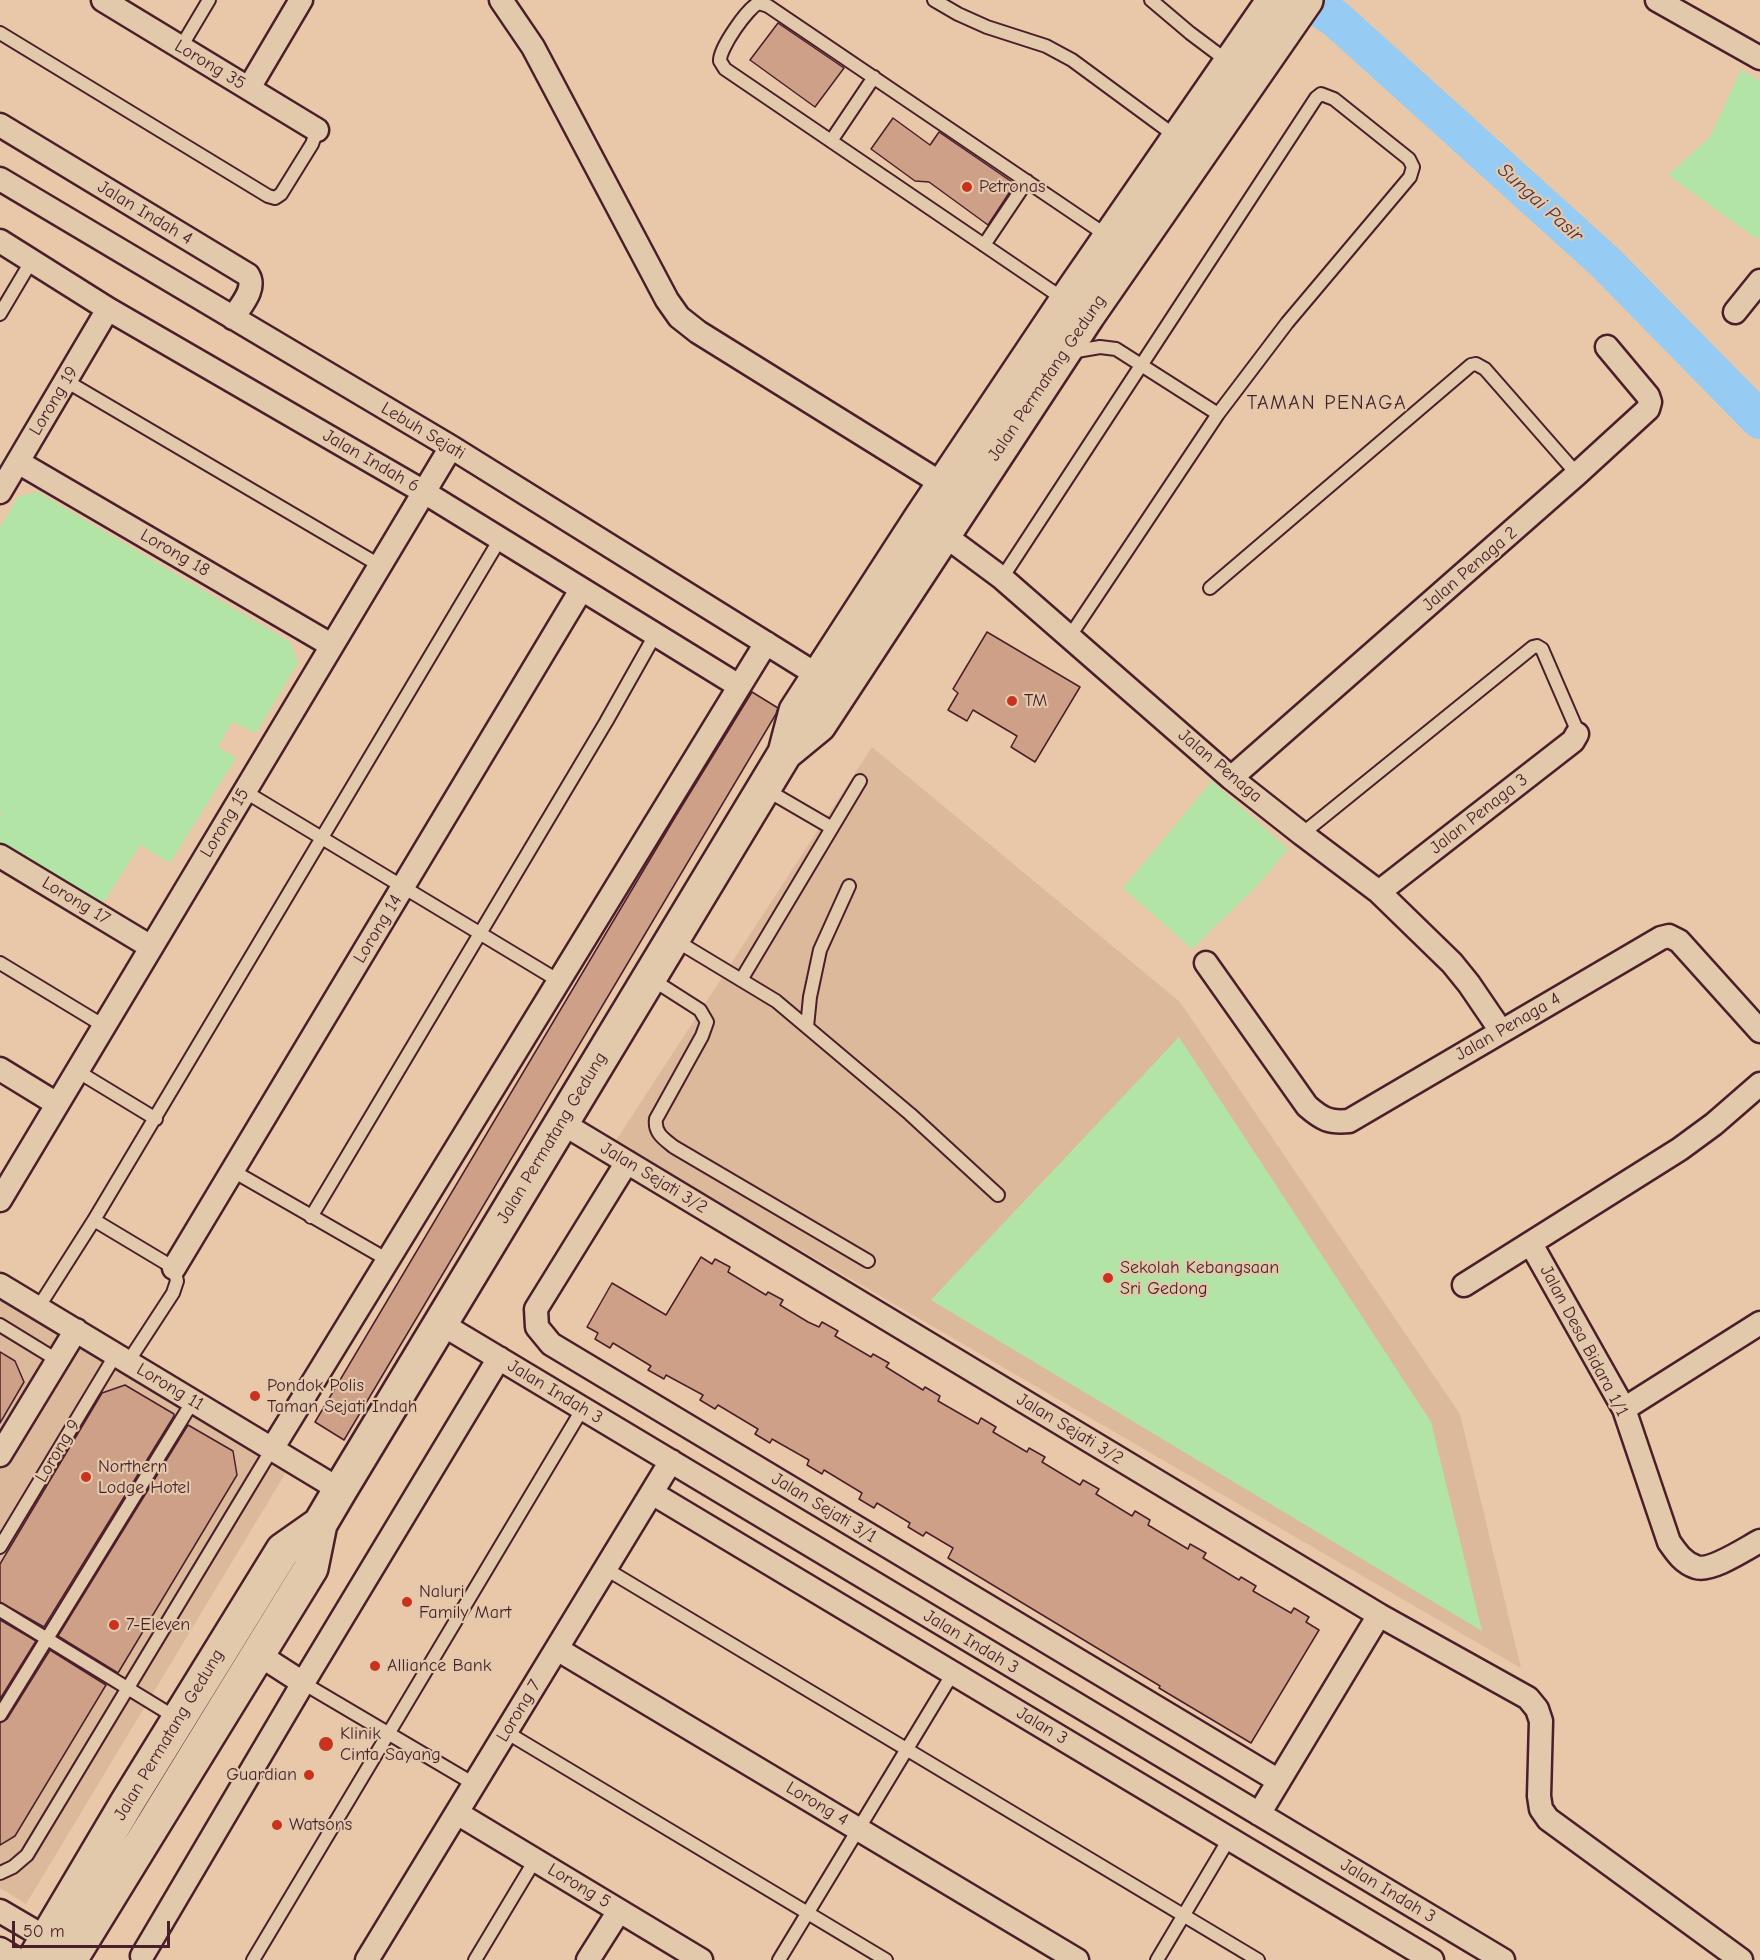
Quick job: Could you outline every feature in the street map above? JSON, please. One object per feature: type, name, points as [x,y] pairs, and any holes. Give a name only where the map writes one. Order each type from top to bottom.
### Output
[{"type":"main road","name":"Jalan Permatang Gedung","points":[[933,526],[944,485],[1066,301],[1231,64],[1286,7]]},
{"type":"main road","name":"Jalan Permatang Gedung","points":[[56,1953],[258,1654],[310,1568],[320,1524],[785,753],[819,725],[830,683],[933,526],[1062,354],[1286,7]]},
{"type":"main road","name":"Jalan Permatang Gedung","points":[[56,1953],[127,1803],[283,1550],[320,1524]]},
{"type":"street","points":[[249,88],[302,0]]},
{"type":"street","points":[[501,0],[533,47],[667,300],[679,317],[698,332],[944,485]]},
{"type":"street","points":[[1657,0],[1760,58]]},
{"type":"street","name":"Lorong 35","points":[[111,2],[317,130]]},
{"type":"street","name":"Jalan Indah 4","points":[[0,125],[248,275],[252,281],[252,287],[233,318]]},
{"type":"street","name":"Lebuh Sejati","points":[[0,179],[451,447],[830,683]]},
{"type":"street","name":"Jalan Indah 6","points":[[0,241],[108,309],[424,492],[739,686]]},
{"type":"street","points":[[1735,312],[1760,281]]},
{"type":"street","name":"Lorong 19","points":[[0,492],[108,309]]},
{"type":"street","name":"Jalan Penaga 2","points":[[1231,778],[1648,409],[1650,402],[1648,396],[1607,347]]},
{"type":"street","name":"Lorong 15","points":[[3,1187],[77,1071],[451,447]]},
{"type":"street","name":"Lorong 18","points":[[18,462],[331,645]]},
{"type":"street","name":"Jalan Penaga","points":[[933,526],[1002,578],[1231,778],[1379,892],[1452,963],[1470,984],[1501,1031]]},
{"type":"street","name":"Lorong 14","points":[[174,1268],[581,590]]},
{"type":"street","points":[[272,1449],[766,643]]},
{"type":"street","name":"Jalan Penaga 3","points":[[1379,892],[1573,741],[1577,734]]},
{"type":"street","name":"Lorong 17","points":[[0,856],[151,946]]},
{"type":"street","name":"Jalan Penaga 4","points":[[1206,963],[1307,1106],[1319,1116],[1333,1122],[1349,1121],[1661,938],[1669,936],[1679,940],[1760,1031]]},
{"type":"street","points":[[0,1070],[57,1104]]},
{"type":"street","points":[[1464,1285],[1680,1149],[1714,1124],[1760,1084]]},
{"type":"street","name":"Jalan Sejati 3/2","points":[[562,1123],[1379,1615],[1528,1698],[1538,1709],[1541,1721],[1539,1796],[1541,1809],[1548,1819],[1741,1960]]},
{"type":"street","name":"Jalan Sejati 3/1","points":[[627,1162],[536,1309],[537,1327],[551,1344],[1279,1781]]},
{"type":"street","name":"Jalan Desa Bidara 1/1","points":[[1532,1244],[1624,1409],[1669,1542],[1681,1558],[1696,1568],[1709,1568],[1760,1541]]},
{"type":"street","name":"Lorong 11","points":[[0,1285],[340,1490]]},
{"type":"street","name":"Jalan Indah 3","points":[[440,1323],[1503,1960]]},
{"type":"street","points":[[1624,1409],[1760,1323]]},
{"type":"street","points":[[0,1455],[76,1330]]},
{"type":"street","points":[[142,1958],[303,1683],[499,1358]]},
{"type":"street","name":"Lorong 7","points":[[367,1960],[671,1461]]},
{"type":"street","name":"Jalan 3","points":[[652,1493],[1229,1839],[1408,1954],[1432,1960]]},
{"type":"street","points":[[1259,1814],[1379,1615]]},
{"type":"street","name":"Lorong 4","points":[[557,1649],[1077,1960]]},
{"type":"street","points":[[258,1654],[303,1683]]},
{"type":"street","name":"Lorong 5","points":[[457,1813],[701,1960]]},
{"type":"street","points":[[0,1911],[56,1953]]},
{"type":"street","points":[[588,1960],[619,1911]]},
{"type":"street","points":[[0,1949],[18,1960]]},
{"type":"lane","points":[[181,47],[209,0]]},
{"type":"lane","points":[[934,0],[987,27],[1046,46],[1072,60],[1179,139]]},
{"type":"lane","points":[[1152,0],[1231,64]]},
{"type":"lane","points":[[1066,301],[722,66],[721,52],[738,26],[754,5],[764,3],[1110,238]]},
{"type":"lane","points":[[0,33],[268,196],[275,198],[281,194],[312,144],[317,130]]},
{"type":"lane","points":[[831,141],[874,77]]},
{"type":"lane","points":[[1002,578],[1312,103],[1321,94],[1334,99],[1409,159],[1413,167],[1410,177],[1287,322],[1218,414],[1070,636]]},
{"type":"lane","points":[[984,245],[1027,181]]},
{"type":"lane","points":[[0,314],[32,260]]},
{"type":"lane","points":[[1062,354],[1084,348],[1116,349],[1218,414]]},
{"type":"lane","points":[[1210,588],[1471,365],[1476,364],[1485,369],[1577,474]]},
{"type":"lane","points":[[66,381],[380,565]]},
{"type":"lane","points":[[38,1308],[156,1119],[500,539]]},
{"type":"lane","points":[[311,1217],[606,722],[655,635]]},
{"type":"lane","points":[[1302,834],[1533,647],[1537,646],[1542,649],[1577,729],[1577,734]]},
{"type":"lane","points":[[741,980],[860,782]]},
{"type":"lane","points":[[764,788],[832,828]]},
{"type":"lane","points":[[244,791],[559,981]]},
{"type":"lane","points":[[807,1027],[810,997],[820,950],[849,886]]},
{"type":"lane","points":[[672,939],[776,1001],[910,1114],[998,1195]]},
{"type":"lane","points":[[0,963],[104,1026]]},
{"type":"lane","points":[[649,977],[700,1010],[707,1022],[702,1036],[656,1119],[657,1131],[661,1137],[674,1147],[868,1261]]},
{"type":"lane","points":[[77,1071],[156,1119]]},
{"type":"lane","points":[[233,1171],[388,1260]]},
{"type":"lane","points":[[94,1220],[174,1268]]},
{"type":"lane","name":"Lorong 9","points":[[0,1547],[122,1358],[173,1293],[177,1281],[174,1268]]},
{"type":"lane","points":[[0,1325],[57,1360]]},
{"type":"lane","points":[[0,1715],[193,1401]]},
{"type":"lane","points":[[253,1960],[583,1408]]},
{"type":"lane","points":[[0,1873],[13,1867],[27,1856],[272,1449]]},
{"type":"lane","points":[[606,1569],[1258,1960]]},
{"type":"lane","points":[[0,1610],[179,1719]]},
{"type":"lane","points":[[779,1960],[953,1673]]},
{"type":"lane","points":[[303,1683],[474,1784]]},
{"type":"lane","points":[[506,1732],[886,1960]]},
{"type":"lane","points":[[1157,1960],[1229,1839]]},
{"type":"lane","points":[[475,1960],[535,1860]]},
{"type":"shaded area","name":"Sekolah Kebangsaan Sri Gedong","points":[[872,747],[1180,1002],[1460,1414],[1521,1668],[615,1142]]},
{"type":"shaded area","points":[[0,1295],[288,1469],[26,1904],[0,1888]]},
{"type":"green space","points":[[1741,70],[1760,81],[1760,236],[1757,239],[1668,175],[1710,137]]},
{"type":"green space","points":[[38,492],[290,642],[298,663],[256,733],[232,722],[218,747],[236,758],[170,863],[140,845],[102,905],[0,842],[2,814],[0,812],[0,527],[19,496]]},
{"type":"green space","points":[[1212,781],[1288,849],[1257,886],[1192,949],[1123,888]]},
{"type":"green space","points":[[1179,1037],[1431,1422],[1482,1631],[931,1300]]},
{"type":"building","points":[[778,23],[844,68],[815,107],[750,60]]},
{"type":"building","points":[[893,118],[930,145],[939,132],[1015,184],[988,225],[929,182],[915,181],[871,149]]},
{"type":"building","name":"TM","points":[[987,632],[1080,687],[1035,762],[1011,747],[1017,736],[973,710],[967,721],[948,710],[958,693],[953,689]]},
{"type":"building","points":[[752,692],[778,708],[776,714],[344,1440],[315,1422]]},
{"type":"building","points":[[701,1257],[712,1264],[715,1259],[730,1267],[728,1272],[766,1295],[768,1292],[783,1300],[780,1305],[808,1322],[819,1327],[822,1322],[838,1331],[835,1336],[871,1357],[873,1354],[889,1363],[886,1367],[923,1390],[925,1387],[940,1396],[938,1401],[978,1424],[981,1418],[996,1427],[993,1432],[1027,1452],[1029,1448],[1045,1457],[1042,1462],[1080,1485],[1083,1480],[1099,1489],[1096,1494],[1132,1516],[1135,1511],[1150,1520],[1148,1525],[1188,1549],[1190,1544],[1206,1553],[1203,1558],[1239,1580],[1241,1577],[1256,1586],[1253,1591],[1291,1613],[1294,1608],[1309,1617],[1306,1622],[1319,1630],[1251,1743],[948,1558],[953,1548],[926,1532],[923,1536],[908,1527],[910,1523],[877,1503],[874,1508],[859,1499],[862,1493],[824,1470],[822,1474],[807,1465],[809,1460],[772,1439],[770,1443],[755,1434],[758,1429],[718,1405],[715,1409],[700,1400],[703,1395],[666,1375],[664,1379],[648,1370],[651,1366],[613,1343],[610,1348],[595,1339],[598,1333],[587,1327],[612,1283],[666,1315]]},
{"type":"building","points":[[0,1352],[15,1361],[24,1382],[0,1423]]},
{"type":"building","points":[[125,1385],[174,1416],[44,1627],[0,1602],[0,1564],[102,1393]]},
{"type":"building","points":[[188,1425],[233,1451],[237,1475],[118,1673],[58,1636]]},
{"type":"building","points":[[0,1620],[36,1641],[0,1699]]},
{"type":"building","points":[[50,1650],[106,1685],[15,1836],[0,1845],[0,1723],[7,1719]]},
{"type":"waterway","name":"Sungai Pasir","points":[[1308,0],[1336,19],[1605,262],[1760,420]]},
{"type":"place","name":"Petronas","points":[[967,187]]},
{"type":"place","name":"TM","points":[[1012,701]]},
{"type":"place","name":"Sekolah Kebangsaan Sri Gedong","points":[[1108,1278]]},
{"type":"place","name":"Pondok Polis Taman Sejati Indah","points":[[255,1396]]},
{"type":"place","name":"Northern Lodge Hotel","points":[[86,1477]]},
{"type":"place","name":"Naluri Family Mart","points":[[407,1602]]},
{"type":"place","name":"7-Eleven","points":[[114,1625]]},
{"type":"place","name":"Alliance Bank","points":[[375,1666]]},
{"type":"place","name":"Klinik Cinta Sayang","points":[[326,1744]]},
{"type":"place","name":"Guardian","points":[[309,1775]]},
{"type":"place","name":"Watsons","points":[[277,1825]]},
{"type":"district","name":"TAMAN PENAGA","points":[[1327,403]]}]
